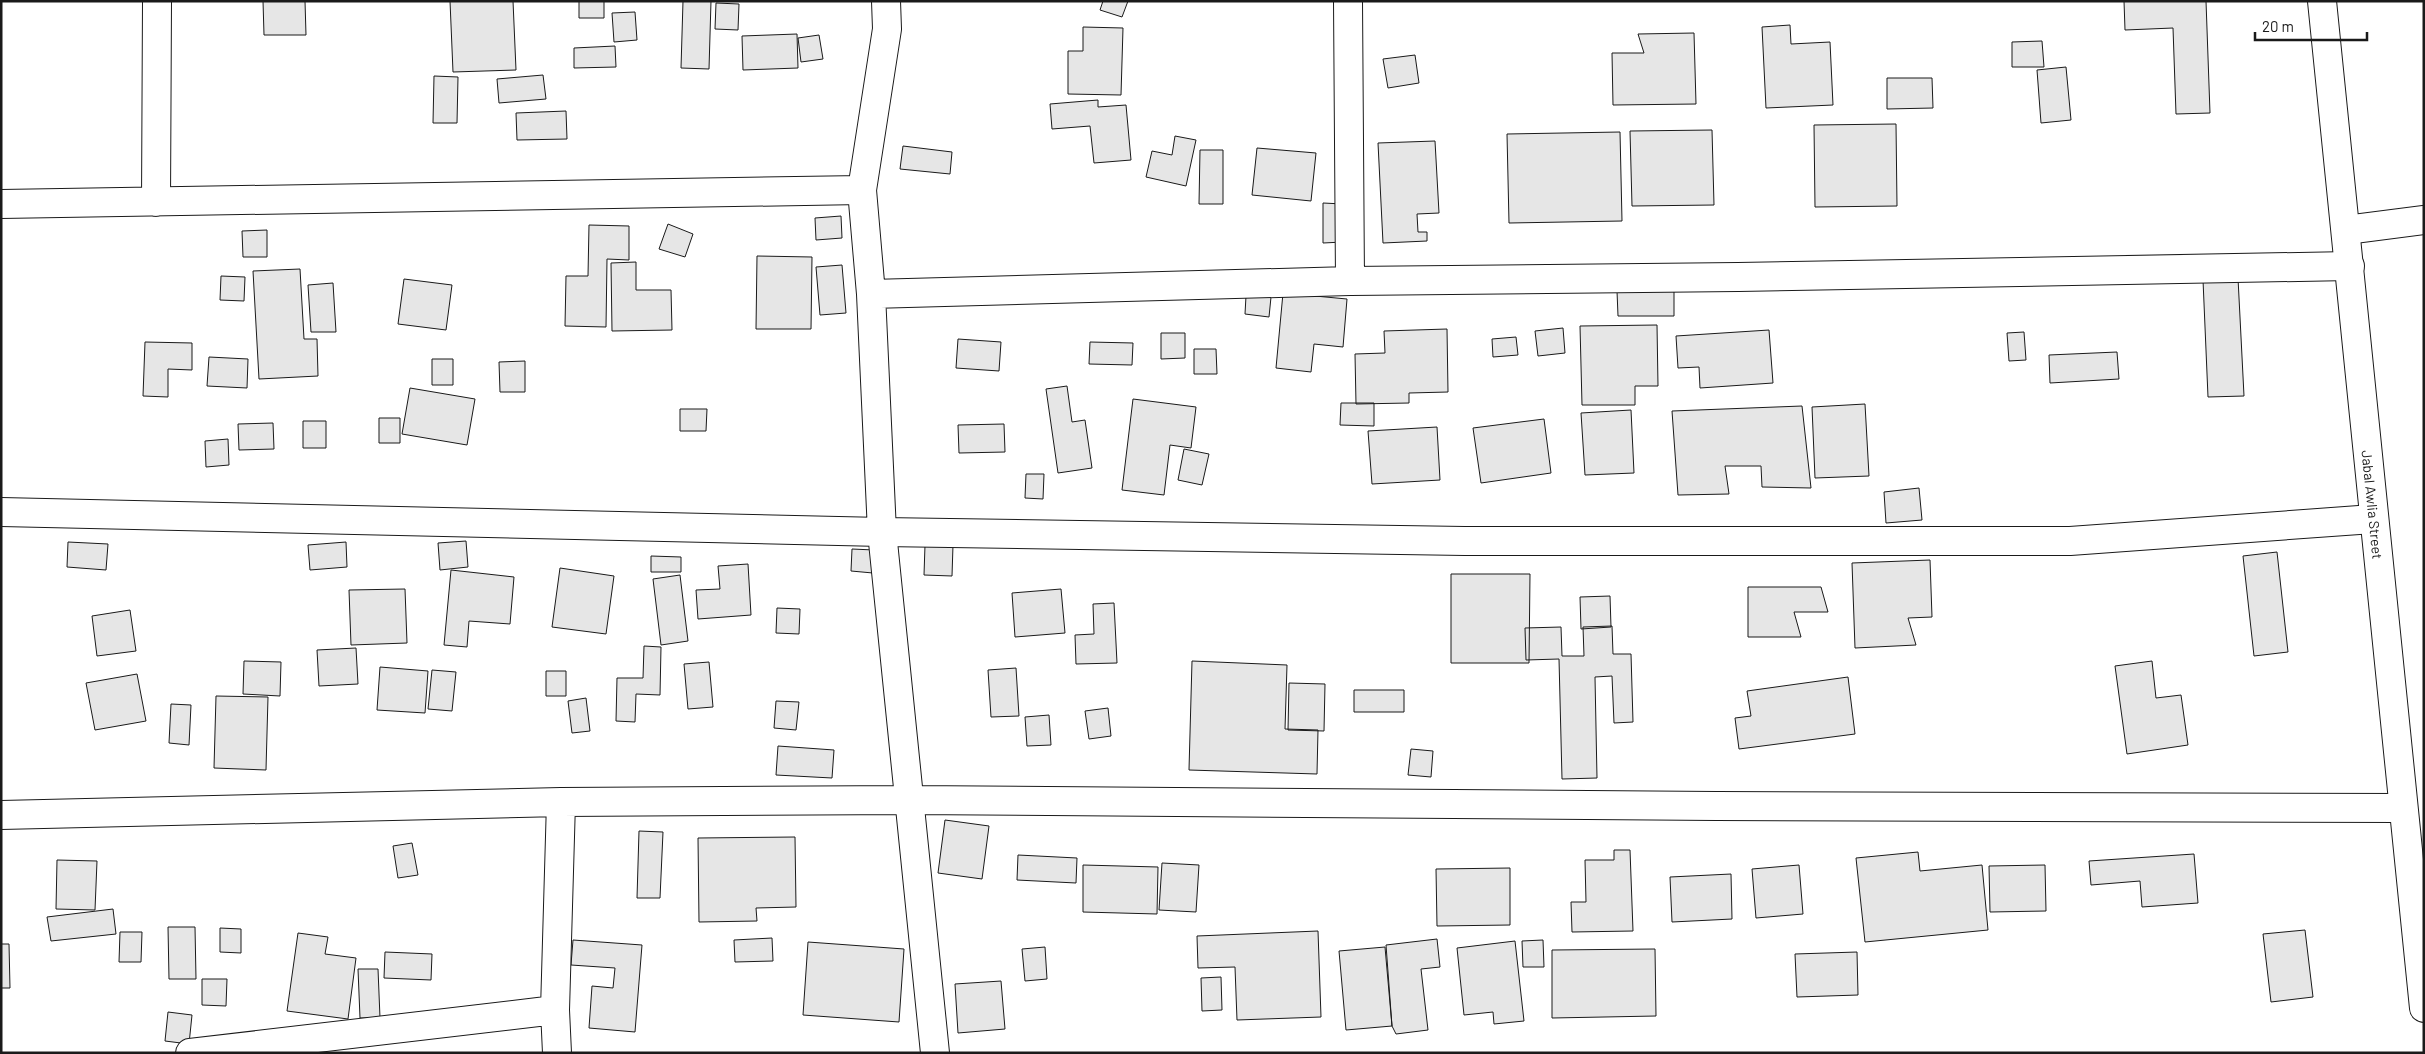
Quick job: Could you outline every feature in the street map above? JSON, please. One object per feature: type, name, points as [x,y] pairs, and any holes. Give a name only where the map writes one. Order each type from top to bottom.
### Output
[{"type":"main road","points":[[156,202],[157,1]]},
{"type":"main road","points":[[886,1],[887,29],[862,190],[871,294],[882,532],[935,1053]]},
{"type":"main road","points":[[1348,1],[1350,281]]},
{"type":"main road","name":"Jabal Awlia Street","points":[[2322,1],[2424,1008]]},
{"type":"main road","points":[[1,204],[862,190]]},
{"type":"main road","points":[[2346,230],[2424,220]]},
{"type":"main road","points":[[871,294],[1350,281],[1738,277],[2350,266]]},
{"type":"main road","points":[[1,512],[882,532],[1465,541],[2070,541],[2373,519]]},
{"type":"main road","points":[[1,815],[562,802],[910,800],[1726,806],[2403,808]]},
{"type":"main road","points":[[557,1053],[555,1010],[562,802]]},
{"type":"main road","points":[[190,1053],[555,1010]]},
{"type":"building","points":[[263,1],[305,1],[306,35],[264,35]]},
{"type":"building","points":[[450,1],[513,1],[516,70],[453,72]]},
{"type":"building","points":[[579,1],[604,1],[604,18],[579,18]]},
{"type":"building","points":[[683,1],[711,1],[709,69],[681,68]]},
{"type":"building","points":[[1103,1],[1128,1],[1122,17],[1100,10]]},
{"type":"building","points":[[2124,1],[2206,1],[2210,113],[2176,114],[2173,28],[2125,30]]},
{"type":"building","points":[[716,3],[739,4],[738,30],[715,29]]},
{"type":"building","points":[[635,12],[637,40],[614,42],[612,13]]},
{"type":"building","points":[[1790,25],[1791,44],[1830,42],[1833,105],[1766,108],[1762,27]]},
{"type":"building","points":[[1083,27],[1123,28],[1121,95],[1068,94],[1068,51],[1083,51]]},
{"type":"building","points":[[1694,33],[1696,104],[1613,105],[1612,53],[1644,53],[1638,34]]},
{"type":"building","points":[[797,34],[798,68],[743,70],[742,36]]},
{"type":"building","points":[[819,35],[823,59],[801,62],[798,38]]},
{"type":"building","points":[[2042,41],[2044,67],[2012,67],[2012,42]]},
{"type":"building","points":[[615,46],[616,67],[574,68],[574,48]]},
{"type":"building","points":[[1415,55],[1419,83],[1388,88],[1383,59]]},
{"type":"building","points":[[2066,67],[2071,120],[2041,123],[2037,70]]},
{"type":"building","points":[[543,75],[546,99],[499,103],[497,79]]},
{"type":"building","points":[[434,76],[458,77],[457,123],[433,123]]},
{"type":"building","points":[[1887,78],[1932,78],[1933,108],[1887,109]]},
{"type":"building","points":[[1098,100],[1098,107],[1126,105],[1131,160],[1094,163],[1090,126],[1052,129],[1050,104]]},
{"type":"building","points":[[566,111],[567,139],[517,140],[516,113]]},
{"type":"building","points":[[1896,124],[1897,206],[1815,207],[1814,125]]},
{"type":"building","points":[[1712,130],[1714,205],[1632,206],[1630,131]]},
{"type":"building","points":[[1620,132],[1622,221],[1509,223],[1507,134]]},
{"type":"building","points":[[1175,136],[1196,140],[1186,186],[1146,177],[1152,151],[1172,155]]},
{"type":"building","points":[[1435,141],[1439,213],[1417,214],[1418,232],[1427,232],[1427,241],[1383,243],[1378,143]]},
{"type":"building","points":[[903,146],[952,152],[950,174],[900,169]]},
{"type":"building","points":[[1257,148],[1316,153],[1311,201],[1252,195]]},
{"type":"building","points":[[1200,150],[1223,150],[1223,204],[1199,204]]},
{"type":"building","points":[[1323,203],[1343,204],[1343,242],[1323,243]]},
{"type":"building","points":[[841,216],[842,238],[816,240],[815,218]]},
{"type":"building","points":[[668,224],[693,234],[685,257],[659,249]]},
{"type":"building","points":[[589,225],[629,226],[629,260],[607,259],[606,327],[565,326],[566,276],[588,276]]},
{"type":"building","points":[[267,230],[267,257],[243,257],[242,231]]},
{"type":"building","points":[[757,256],[812,257],[811,329],[756,329]]},
{"type":"building","points":[[636,262],[636,290],[671,290],[672,330],[612,331],[611,263]]},
{"type":"building","points":[[842,265],[846,313],[820,315],[816,267]]},
{"type":"building","points":[[300,269],[304,339],[317,339],[318,376],[259,379],[253,271]]},
{"type":"building","points":[[221,276],[245,277],[244,301],[220,300]]},
{"type":"building","points":[[2238,278],[2244,396],[2208,397],[2203,280]]},
{"type":"building","points":[[404,279],[452,285],[446,330],[398,324]]},
{"type":"building","points":[[333,283],[336,332],[311,332],[308,285]]},
{"type":"building","points":[[1617,291],[1674,291],[1674,316],[1618,316]]},
{"type":"building","points":[[1283,293],[1347,299],[1343,347],[1314,344],[1311,372],[1276,368]]},
{"type":"building","points":[[1246,296],[1271,297],[1269,317],[1245,314]]},
{"type":"building","points":[[1657,325],[1658,386],[1635,386],[1635,405],[1582,405],[1580,326]]},
{"type":"building","points":[[1563,328],[1565,353],[1538,356],[1535,331]]},
{"type":"building","points":[[1447,329],[1448,392],[1409,393],[1409,403],[1356,404],[1355,354],[1385,353],[1384,331]]},
{"type":"building","points":[[1769,330],[1773,383],[1700,388],[1699,367],[1678,368],[1676,336]]},
{"type":"building","points":[[2024,332],[2026,360],[2009,361],[2007,333]]},
{"type":"building","points":[[1161,333],[1185,333],[1185,358],[1161,359]]},
{"type":"building","points":[[1516,337],[1518,355],[1493,357],[1492,339]]},
{"type":"building","points":[[958,339],[1001,342],[999,371],[956,368]]},
{"type":"building","points":[[145,342],[192,343],[192,370],[168,369],[168,397],[143,396]]},
{"type":"building","points":[[1090,342],[1133,343],[1132,365],[1089,364]]},
{"type":"building","points":[[1194,349],[1216,349],[1217,374],[1194,374]]},
{"type":"building","points":[[2117,352],[2119,379],[2050,383],[2049,355]]},
{"type":"building","points":[[209,357],[248,359],[247,388],[207,386]]},
{"type":"building","points":[[432,359],[453,359],[453,385],[432,385]]},
{"type":"building","points":[[525,361],[525,392],[500,392],[499,362]]},
{"type":"building","points":[[1067,386],[1072,422],[1085,420],[1092,468],[1058,473],[1046,389]]},
{"type":"building","points":[[410,388],[475,399],[467,445],[402,434]]},
{"type":"building","points":[[1133,399],[1196,407],[1191,448],[1170,445],[1164,495],[1122,490]]},
{"type":"building","points":[[1341,403],[1374,403],[1374,426],[1340,425]]},
{"type":"building","points":[[1865,404],[1869,476],[1815,478],[1812,407]]},
{"type":"building","points":[[1802,406],[1811,488],[1762,487],[1761,466],[1725,466],[1729,494],[1678,495],[1672,411]]},
{"type":"building","points":[[680,409],[707,409],[706,431],[680,431]]},
{"type":"building","points":[[1631,410],[1634,473],[1585,475],[1581,413]]},
{"type":"building","points":[[379,418],[400,418],[400,443],[379,443]]},
{"type":"building","points":[[1544,419],[1551,473],[1481,483],[1473,428]]},
{"type":"building","points":[[303,421],[326,421],[326,448],[303,448]]},
{"type":"building","points":[[273,423],[274,449],[239,450],[238,424]]},
{"type":"building","points":[[1004,424],[1005,452],[959,453],[958,425]]},
{"type":"building","points":[[1437,427],[1440,480],[1372,484],[1368,431]]},
{"type":"building","points":[[228,439],[229,465],[206,467],[205,441]]},
{"type":"building","points":[[1184,449],[1209,454],[1202,485],[1178,480]]},
{"type":"building","points":[[1026,474],[1044,474],[1043,499],[1025,498]]},
{"type":"building","points":[[1919,488],[1922,520],[1886,523],[1884,492]]},
{"type":"building","points":[[466,541],[468,567],[440,570],[438,543]]},
{"type":"building","points":[[68,542],[108,544],[106,570],[67,567]]},
{"type":"building","points":[[346,542],[347,567],[310,570],[308,545]]},
{"type":"building","points":[[925,545],[953,545],[952,576],[924,575]]},
{"type":"building","points":[[852,549],[874,550],[873,573],[851,571]]},
{"type":"building","points":[[2277,552],[2288,652],[2254,656],[2243,556]]},
{"type":"building","points":[[651,556],[681,557],[681,572],[651,572]]},
{"type":"building","points":[[1930,560],[1932,617],[1908,618],[1916,645],[1855,648],[1852,563]]},
{"type":"building","points":[[748,564],[751,615],[698,619],[696,590],[720,589],[718,566]]},
{"type":"building","points":[[560,568],[614,576],[606,634],[552,627]]},
{"type":"building","points":[[451,570],[514,577],[510,624],[469,621],[467,647],[444,645]]},
{"type":"building","points":[[1451,574],[1530,574],[1529,663],[1451,663]]},
{"type":"building","points":[[680,575],[688,641],[661,645],[653,579]]},
{"type":"building","points":[[1748,587],[1821,587],[1828,612],[1794,612],[1801,637],[1748,637]]},
{"type":"building","points":[[405,589],[407,643],[351,645],[349,590]]},
{"type":"building","points":[[1061,589],[1065,633],[1015,637],[1012,593]]},
{"type":"building","points":[[1610,596],[1611,627],[1581,629],[1580,597]]},
{"type":"building","points":[[1114,603],[1117,663],[1076,664],[1075,635],[1094,634],[1093,604]]},
{"type":"building","points":[[777,608],[800,609],[799,634],[776,633]]},
{"type":"building","points":[[130,610],[136,651],[97,656],[92,616]]},
{"type":"building","points":[[1612,626],[1613,654],[1631,654],[1633,722],[1614,723],[1612,676],[1595,677],[1597,778],[1562,779],[1559,659],[1526,660],[1525,628],[1561,627],[1562,656],[1584,656],[1583,627]]},
{"type":"building","points":[[644,646],[661,647],[660,695],[636,694],[635,722],[616,721],[617,678],[643,678]]},
{"type":"building","points":[[356,648],[358,684],[319,686],[317,650]]},
{"type":"building","points":[[244,661],[281,662],[280,696],[243,694]]},
{"type":"building","points":[[1192,661],[1287,665],[1285,729],[1318,730],[1317,774],[1189,770]]},
{"type":"building","points":[[2152,661],[2156,698],[2181,695],[2188,745],[2127,754],[2115,666]]},
{"type":"building","points":[[709,662],[713,707],[688,709],[684,664]]},
{"type":"building","points":[[380,667],[428,671],[425,713],[377,710]]},
{"type":"building","points":[[1016,668],[1019,716],[991,717],[988,670]]},
{"type":"building","points":[[432,670],[456,672],[452,711],[428,709]]},
{"type":"building","points":[[546,671],[566,671],[566,696],[546,696]]},
{"type":"building","points":[[137,674],[146,721],[95,730],[86,683]]},
{"type":"building","points":[[1848,677],[1855,734],[1739,749],[1735,718],[1751,716],[1747,691]]},
{"type":"building","points":[[1289,683],[1325,684],[1324,731],[1288,730]]},
{"type":"building","points":[[1354,690],[1404,690],[1404,712],[1354,712]]},
{"type":"building","points":[[216,696],[268,697],[266,770],[214,768]]},
{"type":"building","points":[[586,698],[590,731],[572,733],[568,701]]},
{"type":"building","points":[[776,701],[799,702],[796,730],[774,728]]},
{"type":"building","points":[[171,704],[191,705],[189,745],[169,743]]},
{"type":"building","points":[[1108,708],[1111,736],[1089,739],[1085,711]]},
{"type":"building","points":[[1049,715],[1051,745],[1027,746],[1025,717]]},
{"type":"building","points":[[778,746],[834,750],[832,778],[776,775]]},
{"type":"building","points":[[1411,749],[1433,751],[1431,777],[1408,775]]},
{"type":"building","points":[[945,820],[989,826],[982,879],[938,873]]},
{"type":"building","points":[[639,831],[663,832],[660,898],[637,898]]},
{"type":"building","points":[[795,837],[796,907],[756,908],[757,921],[699,922],[698,838]]},
{"type":"building","points":[[412,843],[418,875],[398,878],[393,846]]},
{"type":"building","points":[[1614,850],[1630,850],[1633,931],[1572,932],[1571,902],[1586,902],[1585,860],[1614,860]]},
{"type":"building","points":[[1918,852],[1920,871],[1982,865],[1988,930],[1865,942],[1856,858]]},
{"type":"building","points":[[2194,854],[2198,903],[2142,907],[2140,881],[2091,885],[2089,861]]},
{"type":"building","points":[[1018,855],[1077,858],[1076,883],[1017,880]]},
{"type":"building","points":[[57,860],[97,861],[95,910],[56,909]]},
{"type":"building","points":[[1162,863],[1199,865],[1196,912],[1159,910]]},
{"type":"building","points":[[1083,865],[1158,867],[1157,914],[1083,912]]},
{"type":"building","points":[[1799,865],[1803,914],[1756,918],[1752,869]]},
{"type":"building","points":[[2045,865],[2046,911],[1990,912],[1989,866]]},
{"type":"building","points":[[1510,868],[1510,925],[1437,926],[1436,869]]},
{"type":"building","points":[[1731,874],[1732,919],[1672,922],[1670,877]]},
{"type":"building","points":[[113,909],[116,934],[51,941],[47,917]]},
{"type":"building","points":[[168,927],[195,927],[196,979],[169,979]]},
{"type":"building","points":[[220,928],[241,929],[241,953],[220,952]]},
{"type":"building","points":[[2305,930],[2313,997],[2271,1002],[2263,934]]},
{"type":"building","points":[[1318,931],[1321,1017],[1237,1020],[1235,967],[1198,968],[1197,936]]},
{"type":"building","points":[[120,932],[142,932],[141,962],[119,962]]},
{"type":"building","points":[[298,933],[328,937],[325,954],[356,958],[348,1019],[287,1011]]},
{"type":"building","points":[[772,938],[773,961],[735,962],[734,940]]},
{"type":"building","points":[[1437,939],[1440,967],[1421,969],[1428,1030],[1396,1034],[1392,1026],[1386,945]]},
{"type":"building","points":[[573,940],[642,945],[635,1032],[589,1028],[592,986],[613,988],[615,968],[571,965]]},
{"type":"building","points":[[1543,940],[1544,967],[1523,967],[1522,941]]},
{"type":"building","points":[[1515,941],[1524,1021],[1494,1024],[1493,1012],[1464,1015],[1457,948]]},
{"type":"building","points":[[808,942],[904,949],[899,1022],[803,1015]]},
{"type":"building","points":[[1,944],[9,944],[10,988],[1,988]]},
{"type":"building","points":[[1045,947],[1047,979],[1025,981],[1022,949]]},
{"type":"building","points":[[1385,947],[1392,1026],[1346,1030],[1339,951]]},
{"type":"building","points":[[1655,949],[1656,1016],[1552,1018],[1552,950]]},
{"type":"building","points":[[385,952],[432,954],[431,980],[384,978]]},
{"type":"building","points":[[1857,952],[1858,995],[1797,997],[1795,954]]},
{"type":"building","points":[[358,969],[378,969],[380,1018],[360,1018]]},
{"type":"building","points":[[1221,977],[1222,1010],[1202,1011],[1201,978]]},
{"type":"building","points":[[202,979],[227,979],[226,1006],[202,1005]]},
{"type":"building","points":[[1001,981],[1005,1029],[958,1033],[955,984]]},
{"type":"building","points":[[168,1012],[192,1015],[189,1044],[165,1041]]}]
